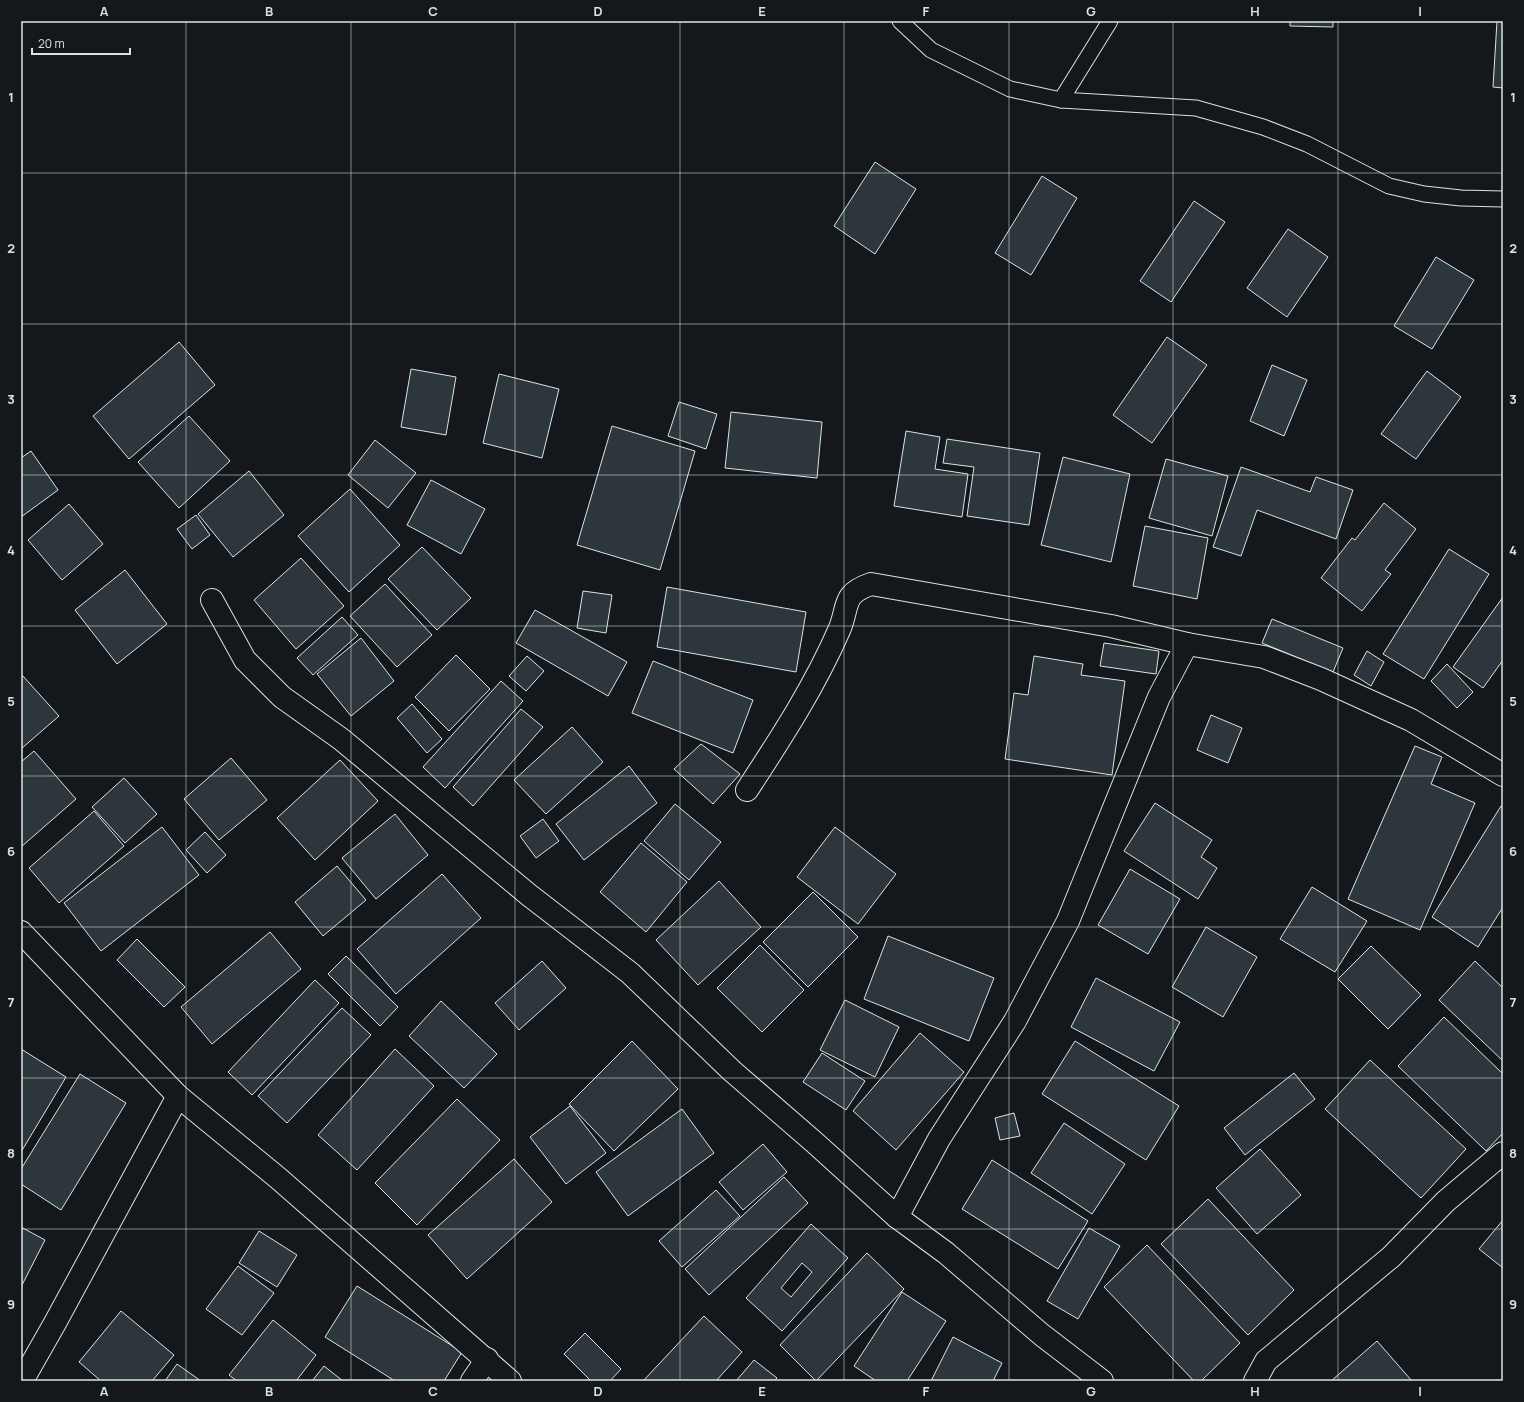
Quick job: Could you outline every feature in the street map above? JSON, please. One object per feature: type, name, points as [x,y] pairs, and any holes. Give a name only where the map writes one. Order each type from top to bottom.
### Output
[{"type":"street","points":[[747,790],[791,723],[814,681],[840,626],[847,602],[858,588],[871,584],[1111,626],[1187,644],[1264,657],[1320,679],[1411,720],[1503,775]]},
{"type":"street","points":[[212,600],[245,660],[282,697],[341,739],[529,895],[630,973],[732,1071],[897,1217],[946,1253],[1042,1335],[1102,1381]]},
{"type":"street","points":[[897,1217],[939,1139],[1015,1021],[1068,921],[1159,697],[1187,644]]},
{"type":"street","points":[[21,932],[178,1096],[278,1178],[487,1359],[510,1381]]},
{"type":"street","points":[[22,1381],[178,1096]]},
{"type":"street","points":[[1255,1381],[1266,1361],[1391,1257],[1446,1201],[1503,1153]]},
{"type":"street","points":[[472,1381],[487,1359]]},
{"type":"lane","points":[[900,21],[931,50],[1010,89],[1061,100],[1196,108],[1263,127],[1299,142],[1389,186],[1424,194],[1461,198],[1503,199]]},
{"type":"lane","points":[[1061,100],[1110,21]]},
{"type":"building","points":[[1290,21],[1333,21],[1333,27],[1290,26]]},
{"type":"building","points":[[1497,21],[1503,21],[1503,88],[1493,87]]},
{"type":"building","points":[[875,162],[916,189],[875,254],[834,226]]},
{"type":"building","points":[[1042,176],[1077,198],[1031,275],[995,253]]},
{"type":"building","points":[[1194,201],[1225,222],[1171,302],[1140,281]]},
{"type":"building","points":[[1288,229],[1328,257],[1287,317],[1247,288]]},
{"type":"building","points":[[1436,257],[1474,280],[1432,349],[1394,326]]},
{"type":"building","points":[[1167,337],[1207,365],[1152,443],[1113,415]]},
{"type":"building","points":[[179,342],[215,385],[129,459],[93,416]]},
{"type":"building","points":[[1272,365],[1307,380],[1284,436],[1250,421]]},
{"type":"building","points":[[411,369],[456,377],[446,435],[401,427]]},
{"type":"building","points":[[1427,371],[1461,397],[1416,459],[1381,434]]},
{"type":"building","points":[[499,374],[559,389],[542,458],[483,443]]},
{"type":"building","points":[[679,402],[717,414],[706,449],[668,436]]},
{"type":"building","points":[[731,412],[822,422],[817,478],[725,468]]},
{"type":"building","points":[[189,416],[230,461],[179,508],[138,462]]},
{"type":"building","points":[[612,426],[695,451],[660,570],[577,545]]},
{"type":"building","points":[[906,431],[940,437],[935,469],[968,474],[962,517],[894,506]]},
{"type":"building","points":[[947,439],[1040,453],[1029,525],[967,516],[974,467],[943,463]]},
{"type":"building","points":[[375,440],[416,473],[388,508],[348,475]]},
{"type":"building","points":[[31,451],[58,490],[21,517],[21,458]]},
{"type":"building","points":[[1063,457],[1130,474],[1111,562],[1041,545]]},
{"type":"building","points":[[1166,459],[1228,476],[1212,536],[1149,518]]},
{"type":"building","points":[[1241,467],[1310,492],[1316,477],[1353,490],[1336,539],[1257,510],[1241,556],[1213,547]]},
{"type":"building","points":[[249,471],[284,515],[233,557],[198,514]]},
{"type":"building","points":[[431,480],[485,509],[461,554],[407,525]]},
{"type":"building","points":[[350,489],[400,545],[349,592],[298,536]]},
{"type":"building","points":[[1384,503],[1416,529],[1385,570],[1391,574],[1362,611],[1321,578],[1352,538],[1355,540]]},
{"type":"building","points":[[69,504],[103,544],[62,580],[28,540]]},
{"type":"building","points":[[196,515],[210,535],[192,549],[177,529]]},
{"type":"building","points":[[1145,526],[1208,538],[1197,599],[1133,586]]},
{"type":"building","points":[[422,547],[471,598],[437,630],[388,579]]},
{"type":"building","points":[[1449,549],[1489,574],[1424,679],[1383,654]]},
{"type":"building","points":[[301,558],[344,606],[296,649],[254,600]]},
{"type":"building","points":[[125,570],[167,624],[117,664],[75,610]]},
{"type":"building","points":[[385,584],[432,635],[397,667],[350,616]]},
{"type":"building","points":[[667,587],[806,612],[796,672],[657,647]]},
{"type":"building","points":[[583,591],[612,595],[606,633],[577,628]]},
{"type":"building","points":[[1503,597],[1503,660],[1483,688],[1453,667]]},
{"type":"building","points":[[535,610],[627,662],[608,696],[516,643]]},
{"type":"building","points":[[342,617],[358,635],[313,675],[297,658]]},
{"type":"building","points":[[1272,619],[1343,648],[1333,672],[1262,643]]},
{"type":"building","points":[[361,638],[394,681],[351,716],[317,674]]},
{"type":"building","points":[[1104,643],[1159,651],[1156,674],[1100,666]]},
{"type":"building","points":[[1367,651],[1384,662],[1371,686],[1354,675]]},
{"type":"building","points":[[456,655],[490,689],[449,731],[415,697]]},
{"type":"building","points":[[527,656],[544,671],[526,691],[509,676]]},
{"type":"building","points":[[1034,656],[1083,664],[1081,675],[1125,681],[1112,775],[1005,759],[1014,693],[1028,695]]},
{"type":"building","points":[[653,661],[753,700],[733,753],[632,713]]},
{"type":"building","points":[[1447,664],[1473,692],[1457,708],[1431,681]]},
{"type":"building","points":[[22,675],[59,716],[21,749],[21,676]]},
{"type":"building","points":[[501,681],[523,701],[445,788],[423,767]]},
{"type":"building","points":[[412,704],[442,739],[427,753],[397,718]]},
{"type":"building","points":[[521,709],[543,727],[473,806],[453,787]]},
{"type":"building","points":[[1211,715],[1242,728],[1228,763],[1197,750]]},
{"type":"building","points":[[572,727],[603,762],[546,814],[514,780]]},
{"type":"building","points":[[701,744],[740,774],[713,804],[674,769]]},
{"type":"building","points":[[1415,746],[1442,757],[1431,784],[1475,803],[1420,930],[1348,899]]},
{"type":"building","points":[[34,751],[76,799],[21,847],[21,762]]},
{"type":"building","points":[[231,758],[267,800],[219,840],[184,799]]},
{"type":"building","points":[[340,760],[378,801],[315,860],[277,818]]},
{"type":"building","points":[[629,766],[657,803],[584,860],[556,824]]},
{"type":"building","points":[[124,778],[157,814],[125,843],[92,807]]},
{"type":"building","points":[[1155,803],[1212,840],[1201,857],[1217,868],[1198,899],[1124,851]]},
{"type":"building","points":[[675,804],[721,842],[689,880],[644,841]]},
{"type":"building","points":[[1501,806],[1503,807],[1503,907],[1478,947],[1432,917]]},
{"type":"building","points":[[94,811],[124,846],[59,903],[29,868]]},
{"type":"building","points":[[395,814],[428,855],[376,899],[342,858]]},
{"type":"building","points":[[543,819],[559,841],[536,858],[520,836]]},
{"type":"building","points":[[162,827],[199,875],[101,951],[64,903]]},
{"type":"building","points":[[835,827],[896,874],[858,924],[797,877]]},
{"type":"building","points":[[205,832],[226,855],[207,873],[186,850]]},
{"type":"building","points":[[641,843],[687,882],[646,932],[600,892]]},
{"type":"building","points":[[337,866],[366,900],[323,936],[295,902]]},
{"type":"building","points":[[1130,869],[1180,899],[1148,954],[1098,925]]},
{"type":"building","points":[[442,874],[481,918],[396,994],[357,949]]},
{"type":"building","points":[[719,881],[761,927],[698,985],[656,940]]},
{"type":"building","points":[[1312,887],[1367,921],[1335,972],[1280,939]]},
{"type":"building","points":[[813,892],[858,937],[808,987],[763,942]]},
{"type":"building","points":[[1206,927],[1257,957],[1223,1017],[1172,987]]},
{"type":"building","points":[[270,932],[301,969],[212,1044],[181,1007]]},
{"type":"building","points":[[888,936],[994,978],[969,1041],[864,999]]},
{"type":"building","points":[[137,939],[185,987],[164,1007],[117,960]]},
{"type":"building","points":[[760,945],[804,990],[762,1032],[717,988]]},
{"type":"building","points":[[1371,946],[1421,995],[1388,1029],[1338,979]]},
{"type":"building","points":[[346,956],[398,1007],[380,1026],[328,974]]},
{"type":"building","points":[[542,961],[566,988],[519,1030],[495,1003]]},
{"type":"building","points":[[1475,961],[1503,988],[1503,1061],[1439,1000]]},
{"type":"building","points":[[1096,978],[1180,1022],[1154,1071],[1071,1027]]},
{"type":"building","points":[[315,980],[339,1003],[252,1095],[228,1072]]},
{"type":"building","points":[[845,1000],[899,1027],[875,1077],[820,1050]]},
{"type":"building","points":[[441,1001],[497,1054],[464,1088],[409,1036]]},
{"type":"building","points":[[342,1008],[371,1035],[287,1123],[258,1096]]},
{"type":"building","points":[[1444,1017],[1503,1074],[1503,1133],[1486,1151],[1398,1066]]},
{"type":"building","points":[[920,1033],[964,1072],[896,1150],[853,1111]]},
{"type":"building","points":[[632,1041],[678,1089],[614,1151],[569,1104]]},
{"type":"building","points":[[1075,1041],[1179,1106],[1146,1160],[1042,1094]]},
{"type":"building","points":[[21,1049],[66,1077],[21,1152]]},
{"type":"building","points":[[395,1049],[434,1086],[357,1170],[318,1135]]},
{"type":"building","points":[[822,1053],[865,1081],[846,1110],[803,1082]]},
{"type":"building","points":[[1370,1060],[1466,1149],[1421,1198],[1325,1109]]},
{"type":"building","points":[[1294,1073],[1315,1099],[1245,1155],[1224,1128]]},
{"type":"building","points":[[80,1074],[126,1103],[61,1210],[21,1184],[21,1169]]},
{"type":"building","points":[[457,1099],[500,1140],[417,1225],[375,1183]]},
{"type":"building","points":[[570,1106],[606,1153],[566,1184],[530,1137]]},
{"type":"building","points":[[682,1109],[714,1153],[628,1216],[596,1172]]},
{"type":"building","points":[[1014,1113],[1020,1136],[1000,1140],[995,1118]]},
{"type":"building","points":[[1064,1123],[1125,1164],[1092,1214],[1031,1173]]},
{"type":"building","points":[[763,1144],[787,1172],[743,1210],[719,1182]]},
{"type":"building","points":[[1260,1149],[1301,1195],[1257,1234],[1216,1188]]},
{"type":"building","points":[[514,1159],[552,1202],[467,1279],[428,1235]]},
{"type":"building","points":[[992,1160],[1088,1221],[1058,1269],[962,1209]]},
{"type":"building","points":[[784,1177],[808,1203],[709,1295],[685,1269]]},
{"type":"building","points":[[716,1190],[740,1216],[682,1267],[659,1241]]},
{"type":"building","points":[[1208,1199],[1294,1290],[1248,1335],[1161,1244]]},
{"type":"building","points":[[1503,1220],[1503,1268],[1479,1249]]},
{"type":"building","points":[[811,1224],[848,1258],[782,1331],[746,1298]],"holes":[[[802,1263],[812,1272],[791,1297],[781,1288]]]},
{"type":"building","points":[[21,1227],[45,1240],[21,1287]]},
{"type":"building","points":[[1089,1228],[1120,1246],[1078,1319],[1047,1301]]},
{"type":"building","points":[[259,1231],[297,1255],[277,1287],[239,1263]]},
{"type":"building","points":[[1147,1245],[1240,1343],[1201,1381],[1194,1381],[1104,1287]]},
{"type":"building","points":[[867,1253],[904,1289],[816,1381],[780,1345]]},
{"type":"building","points":[[238,1266],[274,1293],[242,1335],[206,1309]]},
{"type":"building","points":[[357,1286],[462,1352],[444,1381],[395,1381],[325,1337]]},
{"type":"building","points":[[902,1292],[946,1321],[907,1381],[876,1381],[854,1366]]},
{"type":"building","points":[[121,1311],[174,1355],[152,1381],[101,1381],[79,1362]]},
{"type":"building","points":[[704,1316],[742,1352],[716,1381],[643,1381]]},
{"type":"building","points":[[273,1320],[316,1355],[296,1381],[237,1381],[229,1375]]},
{"type":"building","points":[[585,1333],[621,1369],[610,1381],[591,1381],[564,1354]]},
{"type":"building","points":[[953,1337],[1002,1363],[993,1381],[931,1381]]},
{"type":"building","points":[[1377,1341],[1412,1381],[1331,1381]]},
{"type":"building","points":[[754,1360],[777,1378],[774,1381],[736,1381]]},
{"type":"building","points":[[177,1364],[201,1381],[165,1381]]},
{"type":"building","points":[[324,1366],[343,1381],[312,1381]]}]
